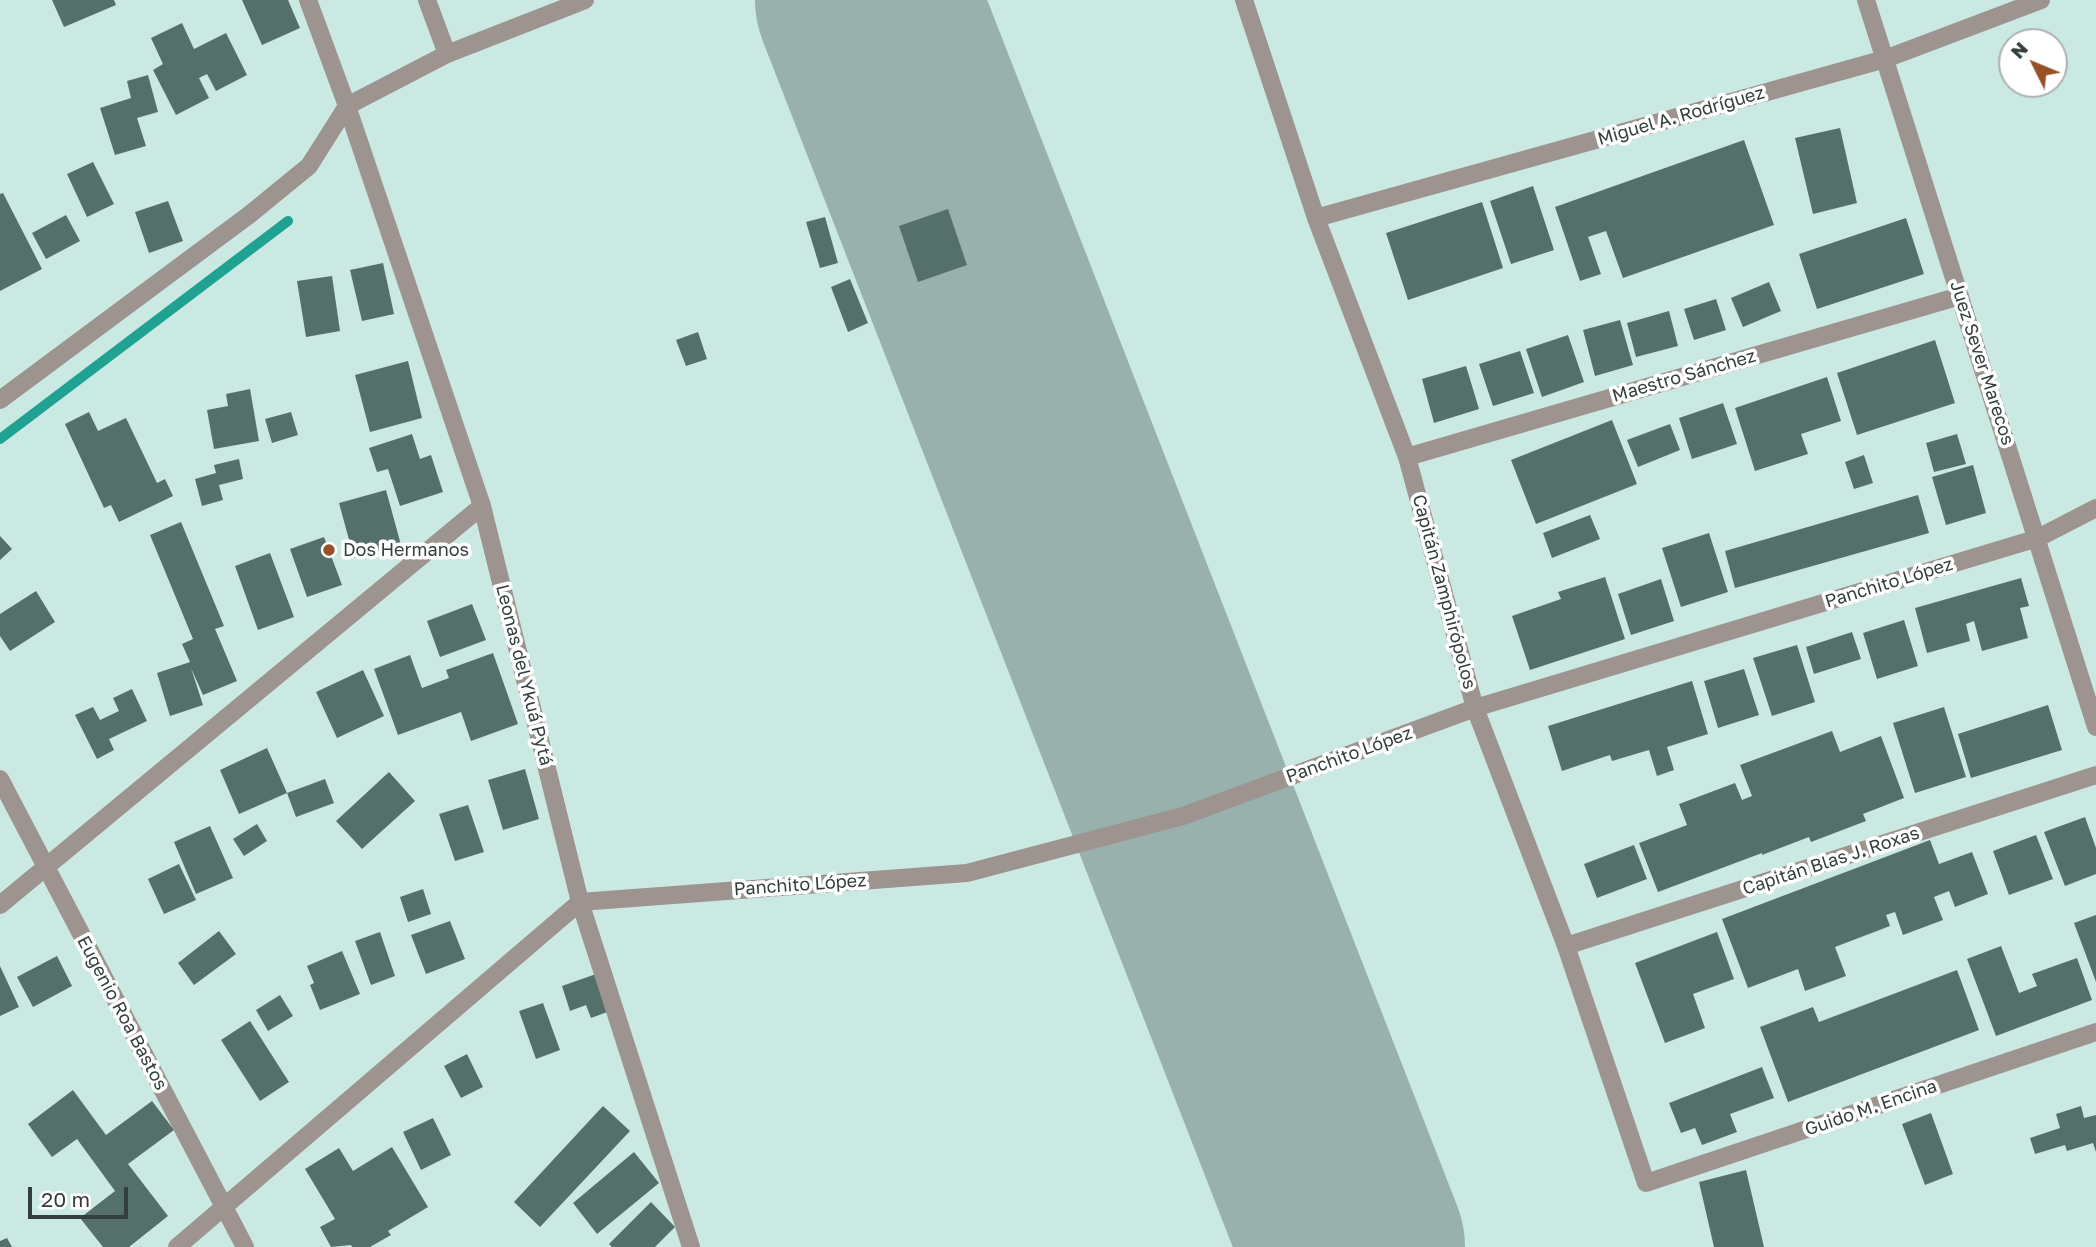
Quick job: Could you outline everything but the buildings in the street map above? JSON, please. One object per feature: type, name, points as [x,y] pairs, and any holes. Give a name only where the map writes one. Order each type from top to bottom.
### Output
[{"type":"street","name":"Leonas del Ykuá Pytá","points":[[308,0],[347,106],[482,506],[580,902],[691,1247]]},
{"type":"street","points":[[426,0],[447,54]]},
{"type":"street","points":[[0,400],[249,215],[309,166],[347,106],[447,54],[585,0]]},
{"type":"street","name":"Capitán Zamphirópolos","points":[[1244,0],[1316,218],[1407,457],[1475,708],[1566,946],[1646,1183]]},
{"type":"street","name":"Juez Sever Marecos","points":[[1866,0],[2096,727]]},
{"type":"street","name":"Miguel A. Rodríguez","points":[[1316,218],[1885,59],[2041,0]]},
{"type":"street","name":"Maestro Sánchez","points":[[1407,457],[1960,296]]},
{"type":"street","points":[[0,905],[482,506]]},
{"type":"street","name":"Panchito López","points":[[580,902],[967,873],[1184,817],[1475,708],[2038,538],[2096,508]]},
{"type":"street","name":"Capitán Blas J. Roxas","points":[[1566,946],[2096,775]]},
{"type":"street","name":"Eugenio Roa Bastos","points":[[0,779],[245,1247]]},
{"type":"street","points":[[177,1247],[580,902]]},
{"type":"street","name":"Guido M. Encina","points":[[1646,1183],[2096,1032]]},
{"type":"waterway","points":[[0,439],[288,221]]},
{"type":"runway","points":[[867,0],[1353,1247]]},
{"type":"place","name":"Dos Hermanos","points":[[329,550]]}]
